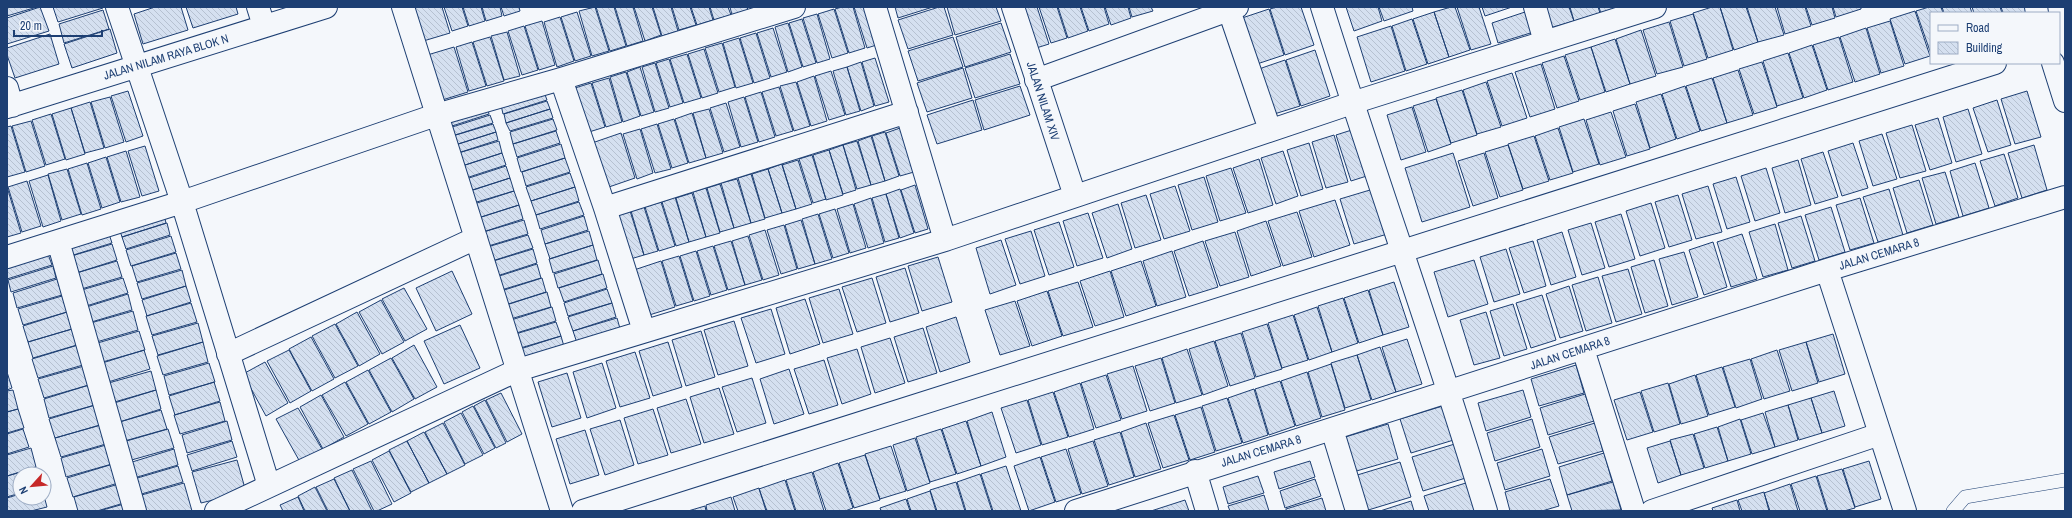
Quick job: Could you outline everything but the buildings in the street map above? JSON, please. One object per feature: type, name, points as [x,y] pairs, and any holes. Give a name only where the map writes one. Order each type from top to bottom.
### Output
[{"type":"street","points":[[117,7],[182,202],[269,486]]},
{"type":"street","name":"JALAN NILAM RAYA BLOK N","points":[[9,100],[136,66],[261,17],[326,7]]},
{"type":"street","points":[[403,7],[562,511]]},
{"type":"street","points":[[7,257],[182,202],[436,115],[562,79],[794,7]]},
{"type":"street","points":[[875,7],[945,240]]},
{"type":"street","name":"JALAN NILAM XIV","points":[[1013,7],[1075,196]]},
{"type":"street","points":[[1322,7],[1352,103],[1403,250],[1449,390],[1486,511]]},
{"type":"street","points":[[1535,7],[1545,42]]},
{"type":"street","points":[[216,511],[518,370],[945,240],[1352,103],[1655,7]]},
{"type":"street","points":[[1036,80],[1233,8],[1270,130]]},
{"type":"street","points":[[583,511],[1992,64]]},
{"type":"street","points":[[2053,64],[2065,101]]},
{"type":"street","points":[[562,79],[644,331]]},
{"type":"street","points":[[605,208],[907,112]]},
{"type":"street","name":"JALAN CEMARA 8","points":[[1077,511],[1195,471],[1332,429],[1449,390],[1583,349],[1827,270],[2065,197]]},
{"type":"street","points":[[228,354],[476,238]]},
{"type":"street","points":[[58,241],[135,511]]},
{"type":"street","points":[[1827,270],[1905,511]]},
{"type":"street","points":[[1583,349],[1634,511]]},
{"type":"street","points":[[1332,429],[1357,511]]},
{"type":"street","points":[[1652,511],[1880,434]]},
{"type":"street","points":[[1195,471],[1207,511]]},
{"type":"lane","points":[[1953,511],[1965,497],[2065,480]]}]
